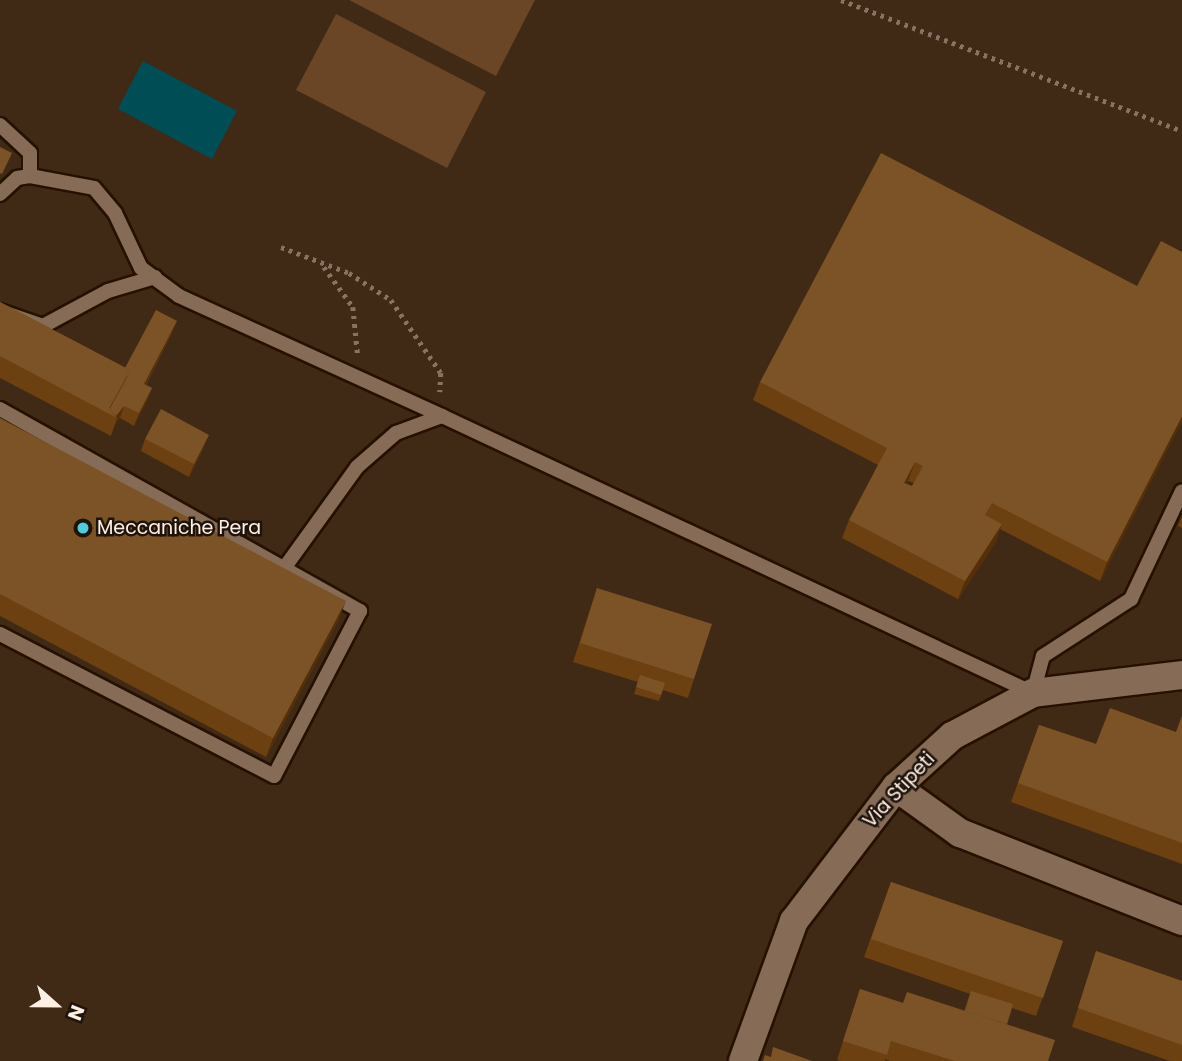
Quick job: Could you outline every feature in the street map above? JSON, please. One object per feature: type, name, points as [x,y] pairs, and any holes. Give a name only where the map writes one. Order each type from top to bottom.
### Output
[{"type":"street","name":"Via Stipeti","points":[[743,1061],[794,920],[896,786],[952,736],[1033,693],[1182,676]]},
{"type":"street","points":[[896,786],[960,833],[1182,921]]},
{"type":"lane","points":[[0,125],[30,153],[30,176]]},
{"type":"lane","points":[[0,194],[17,178],[30,176],[94,188],[115,212],[141,268],[179,296],[440,415],[1033,693],[1043,656],[1131,598],[1182,491]]},
{"type":"lane","points":[[0,311],[43,326],[108,291],[155,276]]},
{"type":"lane","points":[[0,409],[360,611],[274,776],[0,634]]},
{"type":"lane","points":[[285,567],[357,467],[396,432],[440,415]]},
{"type":"path","points":[[841,0],[1182,131]]},
{"type":"path","points":[[281,247],[324,266],[349,273],[390,300],[442,373],[440,415]]},
{"type":"path","points":[[324,266],[353,307],[357,377]]},
{"type":"shaded area","points":[[349,0],[535,0],[496,76]]},
{"type":"shaded area","points":[[336,14],[486,92],[447,168],[296,90]]},
{"type":"water","points":[[143,61],[237,111],[212,159],[118,109]]},
{"type":"building","points":[[0,147],[12,153],[2,174],[0,173]]},
{"type":"building","points":[[881,153],[1137,286],[1161,241],[1182,252],[1182,416],[1107,562],[992,503],[985,515],[1002,524],[965,581],[849,520],[887,448],[760,382]],"holes":[[[915,462],[923,466],[912,486],[904,483]]]},
{"type":"building","points":[[0,302],[130,370],[109,408],[117,418],[0,356]]},
{"type":"building","points":[[156,310],[177,321],[144,384],[152,388],[139,413],[124,406],[116,416],[110,409],[128,376],[130,370],[125,368]]},
{"type":"building","points":[[161,409],[209,435],[194,464],[145,439]]},
{"type":"building","name":"Meccaniche Pera","points":[[0,418],[346,601],[273,738],[0,594]]},
{"type":"building","points":[[597,588],[712,624],[694,679],[580,643]]},
{"type":"building","points":[[640,675],[665,683],[661,695],[636,687]]},
{"type":"building","points":[[1110,708],[1176,732],[1182,716],[1182,843],[1018,783],[1039,725],[1096,744]]},
{"type":"building","points":[[891,882],[1063,941],[1043,998],[871,939]]},
{"type":"building","points":[[1096,951],[1182,981],[1182,1045],[1078,1008]]},
{"type":"building","points":[[860,989],[903,1003],[907,992],[1055,1040],[1048,1061],[955,1061],[891,1041],[887,1055],[843,1041]]},
{"type":"building","points":[[971,991],[1013,1004],[1007,1024],[965,1011]]},
{"type":"building","points":[[773,1047],[812,1061],[763,1061],[765,1055],[771,1057]]},
{"type":"place","name":"Meccaniche Pera","points":[[83,528]]}]
